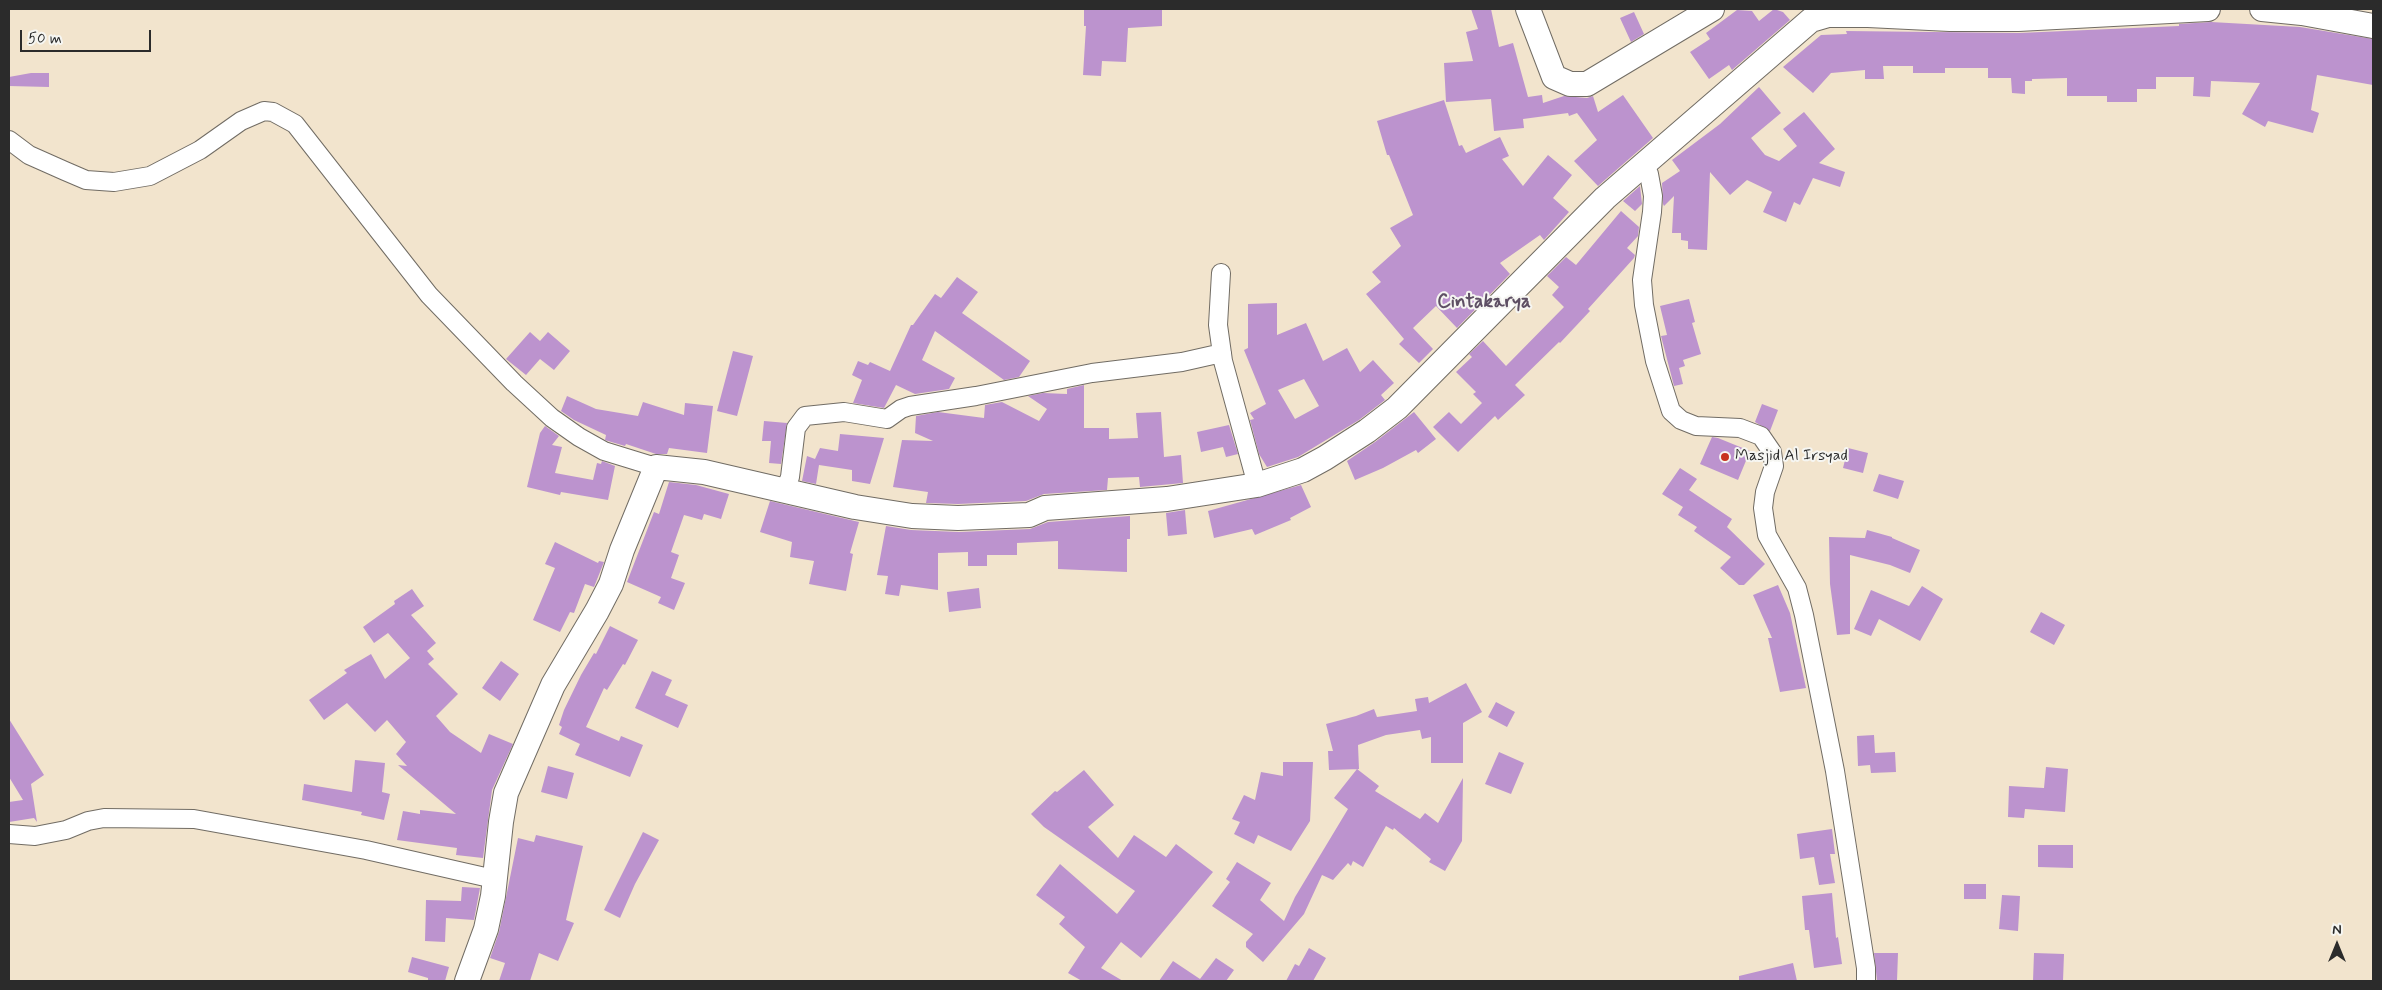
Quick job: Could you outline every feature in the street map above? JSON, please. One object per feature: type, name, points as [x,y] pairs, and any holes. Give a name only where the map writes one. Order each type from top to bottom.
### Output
[{"type":"street","points":[[1528,9],[1554,77],[1570,84],[1587,84],[1712,9]]},
{"type":"street","points":[[9,140],[29,155],[86,180],[114,182],[150,176],[200,150],[241,120],[264,111],[274,112],[295,124],[363,208],[429,295],[514,383],[552,418],[604,452],[656,467],[687,469],[855,507],[912,516],[976,518],[1029,515],[1045,508],[1167,499],[1257,485],[1303,470],[1367,431],[1397,408],[1605,198],[1644,164],[1802,14],[1868,14],[1950,20],[2054,14],[2208,9]]},
{"type":"street","points":[[2262,9],[2345,14],[2373,26]]},
{"type":"street","points":[[1644,164],[1649,174],[1653,196],[1642,280],[1644,305],[1655,361],[1671,411],[1681,420],[1696,426],[1740,428],[1761,436],[1772,452],[1774,466],[1764,500],[1767,535],[1798,588],[1804,615],[1835,771],[1866,968],[1866,981]]},
{"type":"street","points":[[1221,273],[1218,325],[1222,353],[1257,485]]},
{"type":"street","points":[[785,490],[790,477],[796,428],[805,416],[844,412],[887,419],[900,409],[910,406],[976,396],[1092,373],[1182,362],[1222,353]]},
{"type":"street","points":[[467,981],[486,929],[506,793],[515,768],[553,685],[598,611],[611,584],[622,550],[656,467]]},
{"type":"street","points":[[9,834],[35,836],[66,830],[104,818],[194,819],[366,850],[494,879]]},
{"type":"building","points":[[1084,9],[1162,9],[1162,26],[1128,28],[1126,62],[1102,61],[1101,76],[1083,75],[1086,26],[1084,26]]},
{"type":"building","points":[[1471,9],[1491,9],[1499,47],[1513,43],[1528,97],[1542,95],[1543,103],[1564,96],[1587,98],[1593,96],[1598,112],[1623,95],[1653,138],[1598,186],[1574,161],[1597,140],[1577,113],[1569,116],[1568,113],[1523,119],[1524,128],[1494,131],[1491,99],[1446,102],[1444,63],[1473,61],[1466,32],[1478,29]]},
{"type":"building","points":[[1774,9],[1783,12],[1790,20],[1732,70],[1729,65],[1709,79],[1690,52],[1710,39],[1706,33],[1737,10],[1752,11],[1759,21]]},
{"type":"building","points":[[1634,12],[1644,34],[1631,42],[1620,18]]},
{"type":"building","points":[[2211,22],[2300,27],[2373,39],[2373,85],[2317,75],[2311,110],[2319,113],[2313,133],[2268,121],[2265,127],[2242,114],[2260,83],[2211,81],[2210,97],[2193,96],[2194,77],[2156,77],[2156,89],[2137,89],[2137,102],[2107,102],[2107,96],[2067,96],[2067,78],[2025,81],[2025,94],[2012,93],[2011,78],[1988,78],[1988,68],[1945,68],[1945,73],[1913,73],[1913,66],[1883,66],[1884,79],[1865,79],[1865,70],[1831,73],[1813,93],[1783,67],[1821,35],[1847,34],[1846,31],[2019,33],[2179,26],[2179,24]]},
{"type":"building","points":[[31,73],[49,73],[49,87],[9,86],[9,77]]},
{"type":"building","points":[[1759,87],[1781,113],[1751,138],[1765,155],[1779,161],[1797,146],[1783,129],[1804,112],[1835,149],[1819,163],[1845,172],[1840,187],[1813,178],[1800,205],[1794,202],[1786,222],[1763,212],[1772,192],[1747,180],[1730,195],[1710,172],[1707,250],[1688,249],[1688,241],[1681,240],[1681,233],[1672,233],[1674,196],[1664,206],[1663,204],[1662,183],[1680,171],[1672,160],[1720,124]]},
{"type":"building","points":[[1444,100],[1459,146],[1462,145],[1466,153],[1500,137],[1509,156],[1502,159],[1523,186],[1548,155],[1572,175],[1553,198],[1569,212],[1544,240],[1540,235],[1500,263],[1510,274],[1457,328],[1436,306],[1413,328],[1433,349],[1419,363],[1399,344],[1404,339],[1366,294],[1381,282],[1372,272],[1401,246],[1390,228],[1413,215],[1389,155],[1387,155],[1377,121]]},
{"type":"building","points":[[1640,186],[1642,204],[1635,211],[1623,201]]},
{"type":"building","points":[[1621,211],[1639,227],[1638,236],[1627,248],[1635,255],[1634,258],[1588,309],[1590,311],[1560,343],[1515,385],[1525,395],[1498,420],[1495,416],[1458,452],[1433,427],[1449,412],[1461,424],[1482,403],[1473,394],[1476,392],[1456,372],[1472,357],[1469,354],[1483,341],[1506,366],[1564,307],[1552,295],[1559,287],[1547,276],[1566,257],[1576,265]]},
{"type":"building","points":[[957,277],[978,292],[962,313],[1030,361],[1019,377],[1004,380],[935,331],[922,360],[955,378],[949,389],[915,394],[896,385],[884,408],[853,403],[862,380],[852,375],[858,361],[868,365],[870,362],[890,371],[911,325],[913,325],[935,294],[941,298]]},
{"type":"building","points":[[1689,299],[1695,322],[1692,323],[1701,354],[1683,360],[1685,366],[1679,368],[1683,384],[1674,386],[1661,336],[1667,335],[1660,306]]},
{"type":"building","points":[[1277,303],[1277,335],[1306,323],[1323,361],[1347,348],[1360,372],[1373,360],[1394,383],[1381,395],[1385,400],[1359,420],[1298,457],[1267,467],[1259,454],[1250,420],[1254,419],[1250,413],[1266,404],[1244,350],[1248,348],[1248,304]],"holes":[[[1304,379],[1319,406],[1295,419],[1278,390]]]},
{"type":"building","points":[[530,332],[540,341],[548,332],[570,351],[554,370],[540,359],[526,375],[506,359]]},
{"type":"building","points":[[733,351],[753,356],[737,416],[717,411]]},
{"type":"building","points":[[1084,385],[1084,428],[1109,428],[1109,439],[1138,438],[1136,413],[1161,412],[1164,457],[1181,455],[1183,483],[1140,487],[1139,477],[1108,478],[1107,490],[1044,494],[1026,501],[958,504],[926,503],[928,492],[893,487],[902,440],[933,441],[915,433],[916,416],[938,412],[984,418],[985,405],[1002,402],[1039,421],[1047,409],[1028,396],[1043,393],[1067,394],[1067,389]]},
{"type":"building","points":[[567,396],[596,409],[638,416],[643,402],[684,415],[685,403],[713,406],[707,453],[669,448],[667,454],[656,454],[626,444],[625,446],[605,440],[606,435],[574,420],[561,411]]},
{"type":"building","points":[[1762,404],[1778,410],[1770,431],[1755,422]]},
{"type":"building","points":[[1414,412],[1436,439],[1418,453],[1416,450],[1383,468],[1355,480],[1347,461]]},
{"type":"building","points":[[764,421],[787,423],[781,464],[769,463],[771,441],[762,441]]},
{"type":"building","points":[[1229,425],[1238,454],[1226,457],[1223,447],[1201,452],[1197,432]]},
{"type":"building","points":[[545,426],[559,436],[552,445],[562,447],[555,473],[593,480],[597,463],[601,464],[602,461],[615,466],[608,500],[561,492],[560,495],[527,487],[540,433]]},
{"type":"building","points":[[840,434],[884,438],[870,484],[852,481],[852,470],[819,465],[816,484],[802,481],[807,456],[815,459],[820,448],[838,451]]},
{"type":"building","name":"Masjid Al Irsyad","points":[[1712,437],[1750,451],[1738,480],[1700,464]]},
{"type":"building","points":[[1848,448],[1868,453],[1863,473],[1843,468]]},
{"type":"building","points":[[1680,468],[1697,479],[1689,490],[1732,519],[1727,527],[1765,564],[1744,585],[1739,585],[1720,568],[1731,557],[1694,531],[1697,527],[1678,515],[1683,507],[1662,494]]},
{"type":"building","points":[[1879,474],[1904,481],[1898,499],[1873,491]]},
{"type":"building","points":[[669,482],[696,485],[729,494],[721,519],[704,514],[702,520],[684,515],[671,552],[679,555],[671,578],[685,583],[674,610],[658,603],[661,597],[627,582],[654,512],[659,514]]},
{"type":"building","points":[[1301,485],[1311,507],[1290,518],[1291,520],[1255,535],[1252,529],[1214,538],[1208,511]]},
{"type":"building","points":[[770,501],[859,522],[850,553],[853,554],[846,591],[809,584],[814,561],[790,557],[792,542],[760,532]]},
{"type":"building","points":[[1185,510],[1187,534],[1168,536],[1166,513]]},
{"type":"building","points":[[1130,516],[1130,539],[1127,539],[1127,572],[1058,569],[1058,541],[1017,543],[1017,555],[987,555],[987,566],[968,566],[968,552],[938,553],[938,590],[901,585],[899,596],[885,594],[888,576],[877,575],[886,526],[911,530],[959,532],[1030,529],[1048,522]]},
{"type":"building","points":[[1867,530],[1892,537],[1920,550],[1910,573],[1890,565],[1850,555],[1850,634],[1837,635],[1830,584],[1829,537],[1865,538]]},
{"type":"building","points":[[555,542],[598,563],[599,561],[604,562],[594,587],[585,584],[574,613],[570,612],[560,632],[533,620],[555,568],[545,564]]},
{"type":"building","points":[[1778,585],[1790,613],[1806,688],[1780,692],[1768,638],[1772,638],[1753,595]]},
{"type":"building","points":[[1922,586],[1943,599],[1920,641],[1879,619],[1871,636],[1854,629],[1871,590],[1909,606]]},
{"type":"building","points":[[979,588],[981,608],[949,612],[947,592]]},
{"type":"building","points":[[412,589],[424,606],[411,615],[436,643],[427,651],[434,659],[428,664],[458,694],[436,716],[450,732],[481,753],[489,734],[513,744],[492,790],[483,858],[456,855],[457,848],[397,840],[403,811],[420,814],[420,810],[456,814],[398,765],[407,766],[396,754],[406,742],[387,720],[375,732],[347,703],[324,720],[309,700],[347,673],[344,670],[371,654],[385,679],[410,658],[388,633],[374,643],[363,627],[395,604],[394,601]]},
{"type":"building","points":[[2041,612],[2065,625],[2054,645],[2030,632]]},
{"type":"building","points":[[610,626],[638,640],[625,665],[623,664],[607,690],[604,688],[586,727],[619,741],[621,736],[643,745],[630,777],[575,755],[580,744],[559,734],[562,727],[559,725],[564,710],[581,675],[594,653],[596,654]]},
{"type":"building","points":[[501,661],[519,674],[500,701],[482,688]]},
{"type":"building","points":[[652,671],[672,680],[665,695],[688,705],[678,728],[635,708]]},
{"type":"building","points":[[1466,683],[1482,712],[1463,723],[1463,763],[1431,763],[1431,737],[1422,739],[1420,730],[1386,735],[1358,745],[1359,769],[1329,770],[1328,751],[1333,751],[1326,724],[1374,709],[1377,717],[1417,711],[1415,699],[1428,697],[1429,703]]},
{"type":"building","points":[[1496,702],[1515,712],[1507,727],[1488,717]]},
{"type":"building","points":[[9,719],[44,775],[31,784],[37,822],[34,818],[9,822],[9,802],[23,800],[9,777]]},
{"type":"building","points":[[1874,735],[1875,753],[1895,752],[1896,772],[1871,773],[1870,765],[1858,766],[1857,736]]},
{"type":"building","points":[[1499,752],[1524,763],[1511,794],[1485,784]]},
{"type":"building","points":[[355,760],[385,763],[382,792],[390,794],[384,820],[361,815],[362,812],[302,800],[304,784],[352,792]]},
{"type":"building","points":[[1283,762],[1313,762],[1310,821],[1291,851],[1258,835],[1254,844],[1234,834],[1240,822],[1232,819],[1244,795],[1255,800],[1261,772],[1283,776]]},
{"type":"building","points":[[548,766],[574,773],[567,799],[541,792]]},
{"type":"building","points":[[2046,767],[2068,769],[2065,812],[2025,809],[2024,818],[2008,817],[2009,786],[2044,788]]},
{"type":"building","points":[[1357,769],[1379,786],[1375,791],[1420,819],[1425,813],[1438,823],[1463,778],[1462,841],[1445,871],[1429,862],[1431,859],[1394,828],[1393,830],[1386,826],[1363,867],[1353,861],[1351,866],[1348,863],[1333,880],[1322,875],[1304,914],[1263,962],[1246,947],[1246,942],[1253,934],[1212,906],[1230,882],[1226,879],[1237,862],[1271,883],[1260,900],[1284,921],[1295,897],[1348,809],[1334,798]]},
{"type":"building","points":[[1084,770],[1114,805],[1088,827],[1118,858],[1134,835],[1166,857],[1176,844],[1213,872],[1141,958],[1121,942],[1101,968],[1123,981],[1082,981],[1068,973],[1085,947],[1059,924],[1065,917],[1036,895],[1060,864],[1117,914],[1135,891],[1044,827],[1031,814],[1055,791],[1057,792]]},
{"type":"building","points":[[1832,829],[1835,854],[1830,854],[1835,883],[1819,885],[1814,857],[1800,859],[1797,834]]},
{"type":"building","points":[[643,832],[659,840],[635,884],[620,918],[604,910]]},
{"type":"building","points":[[536,835],[583,846],[566,920],[574,923],[558,961],[539,953],[530,981],[499,981],[505,963],[490,958],[499,932],[518,838],[534,842]]},
{"type":"building","points":[[2038,845],[2073,845],[2073,868],[2038,867]]},
{"type":"building","points":[[1964,884],[1986,884],[1986,899],[1964,899]]},
{"type":"building","points":[[462,887],[480,888],[474,920],[446,918],[445,942],[425,941],[426,900],[461,901]]},
{"type":"building","points":[[1832,893],[1836,938],[1838,937],[1842,964],[1814,968],[1809,930],[1805,930],[1802,896]]},
{"type":"building","points":[[2002,895],[2020,896],[2018,931],[1999,929]]},
{"type":"building","points":[[1309,948],[1326,958],[1313,981],[1286,981],[1295,964],[1299,966]]},
{"type":"building","points":[[1874,953],[1898,953],[1897,981],[1877,981]]},
{"type":"building","points":[[2034,953],[2064,954],[2063,981],[2033,981]]},
{"type":"building","points":[[412,957],[449,967],[445,981],[428,981],[428,978],[408,972]]},
{"type":"building","points":[[1216,958],[1234,970],[1226,981],[1159,981],[1173,961],[1200,979]]},
{"type":"building","points":[[1793,963],[1797,981],[1739,981],[1739,976]]},
{"type":"place","name":"Masjid Al Irsyad","points":[[1725,457]]},
{"type":"district","name":"Cintakarya","points":[[1484,303]]}]
